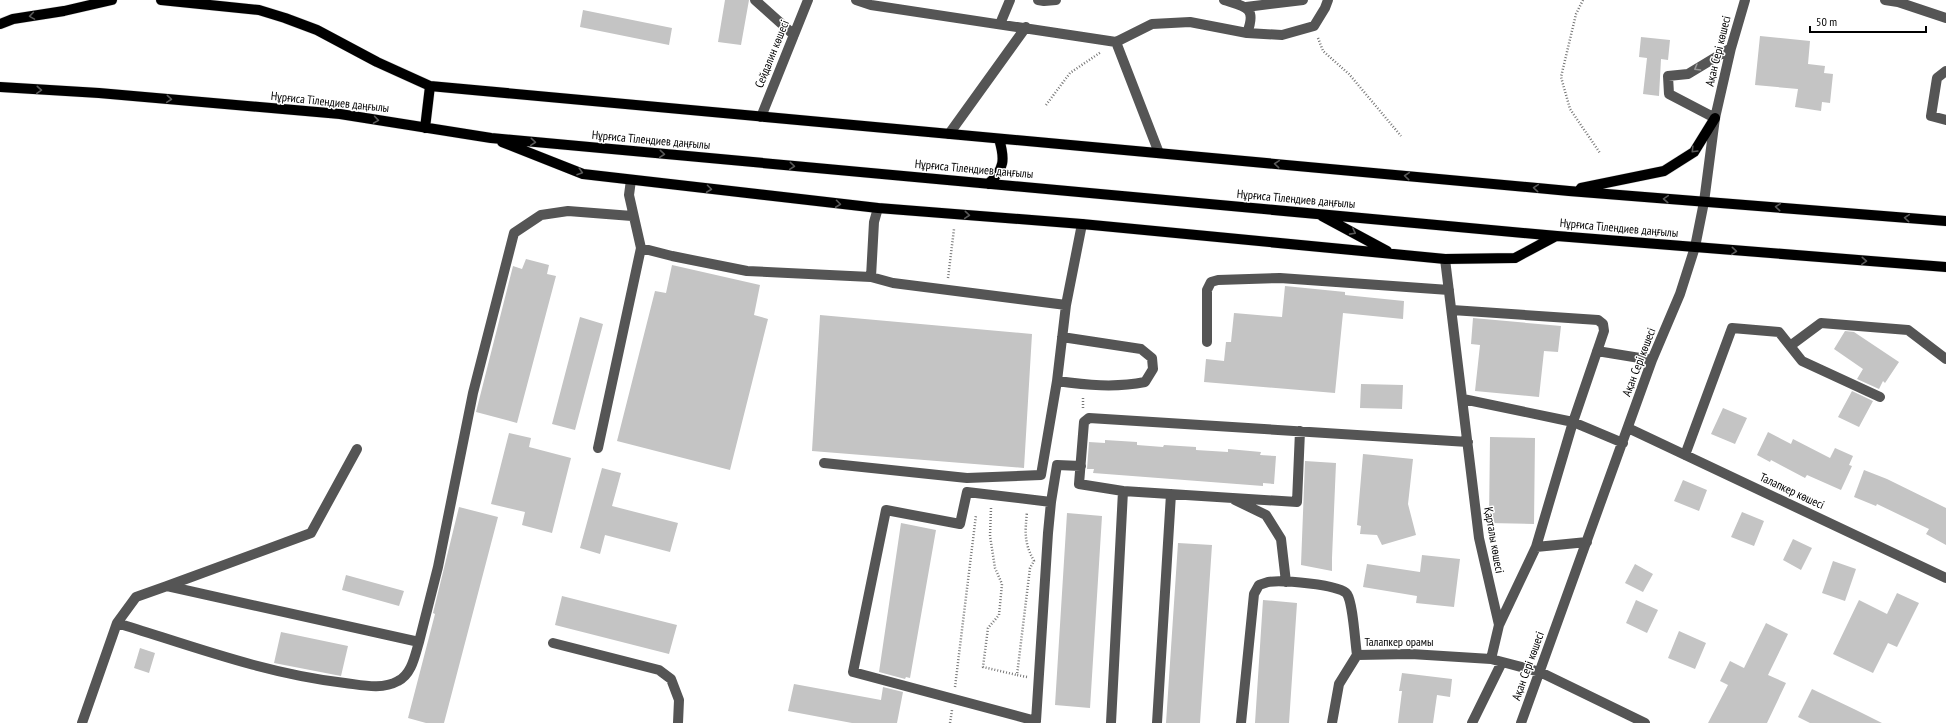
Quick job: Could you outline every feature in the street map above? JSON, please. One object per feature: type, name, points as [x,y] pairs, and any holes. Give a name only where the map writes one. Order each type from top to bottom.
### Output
[{"type":"main road","points":[[0,24],[112,0]]},
{"type":"main road","points":[[161,0],[259,10],[285,18],[317,30],[377,62],[430,86],[761,118],[1569,190],[1946,221]]},
{"type":"main road","points":[[425,128],[430,86]]},
{"type":"main road","name":"Нұрғиса Тілендиев даңғылы","points":[[0,87],[340,114],[491,138],[988,184],[1695,248],[1946,267]]},
{"type":"main road","points":[[1569,190],[1664,171],[1694,152],[1715,118]]},
{"type":"main road","points":[[491,138],[584,174],[878,208],[1082,224],[1445,259],[1515,258],[1557,236]]},
{"type":"main road","points":[[988,184],[998,175],[1002,164],[1003,153],[999,139]]},
{"type":"main road","points":[[1319,214],[1392,254]]},
{"type":"street","points":[[755,0],[794,35]]},
{"type":"street","name":"Сейдалин көшесі","points":[[761,118],[808,0]]},
{"type":"street","points":[[856,0],[1116,42],[1152,24],[1190,22],[1247,33],[1282,35],[1314,26],[1328,0]]},
{"type":"street","points":[[1000,24],[1010,0]]},
{"type":"street","points":[[1038,0],[1044,2],[1056,0]]},
{"type":"street","points":[[1224,0],[1246,7],[1303,0]]},
{"type":"street","name":"Ақан Сері көшесі","points":[[1521,723],[1652,360],[1680,294],[1695,248],[1704,202],[1715,118],[1731,48],[1745,0]]},
{"type":"street","points":[[1885,0],[1898,2],[1946,18]]},
{"type":"street","points":[[1246,7],[1251,13],[1252,21],[1247,33]]},
{"type":"street","points":[[948,134],[1026,27]]},
{"type":"street","points":[[1116,42],[1159,153]]},
{"type":"street","points":[[1715,118],[1669,94],[1668,76],[1688,74],[1731,48]]},
{"type":"street","points":[[1946,71],[1937,78],[1931,116],[1946,120]]},
{"type":"street","points":[[598,448],[641,248],[632,216],[629,195],[631,180]]},
{"type":"street","points":[[871,277],[874,222],[878,208]]},
{"type":"street","points":[[117,623],[203,651],[307,679],[376,687],[399,681],[411,669],[419,642],[438,567],[473,393],[514,233],[541,215],[568,211],[632,216]]},
{"type":"street","points":[[824,463],[967,478],[1040,475],[1057,381],[1066,305],[1082,224]]},
{"type":"street","points":[[641,248],[672,256],[747,271],[871,277],[893,282],[947,290],[1066,305]]},
{"type":"street","name":"Қарталы көшесі","points":[[1445,259],[1479,538],[1498,625],[1491,659]]},
{"type":"street","points":[[1207,342],[1206,290],[1211,282],[1218,280],[1280,278],[1449,290]]},
{"type":"street","points":[[1452,310],[1598,320],[1603,324],[1604,331],[1573,422],[1536,547],[1498,625]]},
{"type":"street","points":[[1790,346],[1820,323],[1908,330],[1946,359]]},
{"type":"street","points":[[1685,455],[1732,328],[1779,332],[1802,361],[1880,397]]},
{"type":"street","points":[[1057,381],[1125,386],[1145,382],[1153,369],[1152,358],[1141,349],[1062,337]]},
{"type":"street","points":[[1597,351],[1652,360]]},
{"type":"street","points":[[1463,399],[1573,422],[1623,443]]},
{"type":"street","points":[[1300,431],[1297,502],[1123,490],[1079,484],[1084,422],[1089,418],[1300,431],[1468,442]]},
{"type":"street","name":"Талапкер көшесі","points":[[1628,428],[1946,578]]},
{"type":"street","points":[[82,723],[117,623],[136,597],[311,533],[358,449]]},
{"type":"street","points":[[1051,502],[967,492],[960,524],[886,510],[853,672],[1036,722],[1051,502],[1057,465],[1081,466]]},
{"type":"street","points":[[1111,723],[1123,490]]},
{"type":"street","points":[[1157,723],[1172,494]]},
{"type":"street","points":[[1230,498],[1266,515],[1281,539],[1286,582]]},
{"type":"street","points":[[1536,547],[1587,542]]},
{"type":"street","points":[[1241,723],[1254,594],[1259,585],[1268,582],[1286,582],[1338,588],[1346,593],[1350,602],[1357,655]]},
{"type":"street","points":[[167,586],[419,642]]},
{"type":"street","points":[[553,643],[659,670],[671,680],[679,700],[678,723]]},
{"type":"street","name":"Талапкер орамы","points":[[1332,723],[1339,684],[1357,655],[1412,654],[1491,659]]},
{"type":"street","points":[[1491,659],[1540,672],[1645,723]]},
{"type":"street","points":[[1472,723],[1502,662]]},
{"type":"path","points":[[1583,0],[1576,14],[1561,77],[1570,109],[1600,153]]},
{"type":"path","points":[[1314,26],[1323,51],[1349,74],[1401,136]]},
{"type":"path","points":[[1046,105],[1070,74],[1116,42]]},
{"type":"path","points":[[947,290],[954,229]]},
{"type":"path","points":[[1084,384],[1082,402],[1084,422]]},
{"type":"path","points":[[950,723],[979,493]]},
{"type":"path","points":[[992,495],[990,536],[995,568],[1002,584],[999,615],[988,628],[983,667],[1030,677]]},
{"type":"path","points":[[1018,675],[1030,568],[1034,562],[1027,548],[1025,536],[1028,500]]},
{"type":"building","points":[[725,0],[749,0],[741,45],[718,42]]},
{"type":"building","points":[[583,10],[672,28],[669,45],[580,27]]},
{"type":"building","points":[[1760,36],[1810,41],[1808,64],[1825,66],[1824,73],[1833,74],[1830,103],[1822,102],[1821,111],[1795,107],[1798,89],[1755,85]]},
{"type":"building","points":[[1641,37],[1670,40],[1668,60],[1661,59],[1659,96],[1643,94],[1647,58],[1639,57]]},
{"type":"building","points":[[526,259],[549,265],[547,274],[556,276],[517,423],[476,412],[513,266],[522,269]]},
{"type":"building","points":[[672,265],[760,285],[754,315],[768,319],[730,470],[617,441],[655,291],[666,293]]},
{"type":"building","points":[[1285,286],[1345,292],[1345,295],[1404,301],[1403,319],[1343,313],[1335,393],[1204,382],[1206,359],[1224,361],[1226,342],[1231,342],[1234,313],[1282,317]]},
{"type":"building","points":[[820,315],[1032,334],[1024,468],[812,451]]},
{"type":"building","points":[[580,317],[603,324],[575,430],[552,424]]},
{"type":"building","points":[[1473,318],[1561,326],[1558,352],[1544,351],[1539,397],[1475,391],[1480,345],[1471,344]]},
{"type":"building","points":[[1845,331],[1854,332],[1899,362],[1885,383],[1883,381],[1879,389],[1857,379],[1863,369],[1834,349]]},
{"type":"building","points":[[1361,384],[1403,385],[1402,409],[1360,408]]},
{"type":"building","points":[[1852,391],[1873,401],[1859,427],[1838,417]]},
{"type":"building","points":[[1723,408],[1747,418],[1735,444],[1711,434]]},
{"type":"building","points":[[1768,432],[1791,444],[1793,439],[1830,458],[1835,448],[1853,456],[1849,465],[1852,466],[1841,490],[1807,475],[1805,478],[1771,460],[1770,462],[1757,455]]},
{"type":"building","points":[[509,433],[531,438],[529,447],[571,458],[552,533],[522,525],[525,512],[491,504]]},
{"type":"building","points":[[1490,437],[1535,438],[1534,524],[1489,523]]},
{"type":"building","points":[[1105,440],[1137,442],[1137,445],[1163,447],[1164,445],[1196,447],[1196,450],[1228,452],[1228,449],[1261,452],[1260,455],[1276,456],[1274,484],[1263,483],[1263,486],[1093,473],[1094,469],[1087,469],[1089,442],[1105,443]]},
{"type":"building","points":[[1363,454],[1413,459],[1408,504],[1416,535],[1382,545],[1377,535],[1360,534],[1361,526],[1357,525]]},
{"type":"building","points":[[1305,461],[1336,463],[1332,571],[1301,565]]},
{"type":"building","points":[[602,468],[621,473],[612,506],[678,523],[670,552],[605,535],[600,554],[580,548]]},
{"type":"building","points":[[1864,470],[1887,479],[1946,508],[1946,545],[1926,534],[1929,529],[1877,504],[1876,506],[1854,497]]},
{"type":"building","points":[[1683,480],[1707,490],[1699,511],[1674,501]]},
{"type":"building","points":[[459,507],[498,517],[444,723],[426,723],[408,718],[435,614],[433,613]]},
{"type":"building","points":[[1742,512],[1764,521],[1754,546],[1731,537]]},
{"type":"building","points":[[1067,513],[1102,516],[1090,708],[1055,705]]},
{"type":"building","points":[[901,523],[936,530],[910,678],[906,677],[905,679],[879,672]]},
{"type":"building","points":[[1793,539],[1812,548],[1801,570],[1783,560]]},
{"type":"building","points":[[1178,543],[1212,545],[1200,723],[1166,723]]},
{"type":"building","points":[[1422,555],[1460,559],[1454,607],[1416,603],[1417,596],[1363,587],[1367,564],[1420,572]]},
{"type":"building","points":[[1833,561],[1856,569],[1845,601],[1822,593]]},
{"type":"building","points":[[1635,564],[1653,574],[1643,592],[1625,583]]},
{"type":"building","points":[[346,575],[404,591],[399,606],[342,590]]},
{"type":"building","points":[[1897,593],[1919,603],[1897,647],[1888,643],[1873,673],[1833,654],[1859,600],[1887,614]]},
{"type":"building","points":[[562,596],[677,625],[669,654],[555,625]]},
{"type":"building","points":[[1263,600],[1297,603],[1289,723],[1255,723]]},
{"type":"building","points":[[1636,600],[1658,610],[1647,633],[1626,623]]},
{"type":"building","points":[[1766,623],[1788,634],[1768,675],[1786,683],[1767,723],[1708,723],[1728,685],[1720,681],[1730,661],[1744,668]]},
{"type":"building","points":[[1679,631],[1706,643],[1695,669],[1668,658]]},
{"type":"building","points":[[281,632],[348,646],[341,676],[274,663]]},
{"type":"building","points":[[140,648],[155,653],[149,673],[134,668]]},
{"type":"building","points":[[1402,673],[1452,679],[1450,697],[1437,695],[1433,723],[1398,723],[1402,691],[1399,691]]},
{"type":"building","points":[[794,684],[881,700],[883,687],[903,692],[897,723],[852,723],[788,711]]},
{"type":"building","points":[[1812,689],[1882,723],[1810,723],[1798,717]]}]
